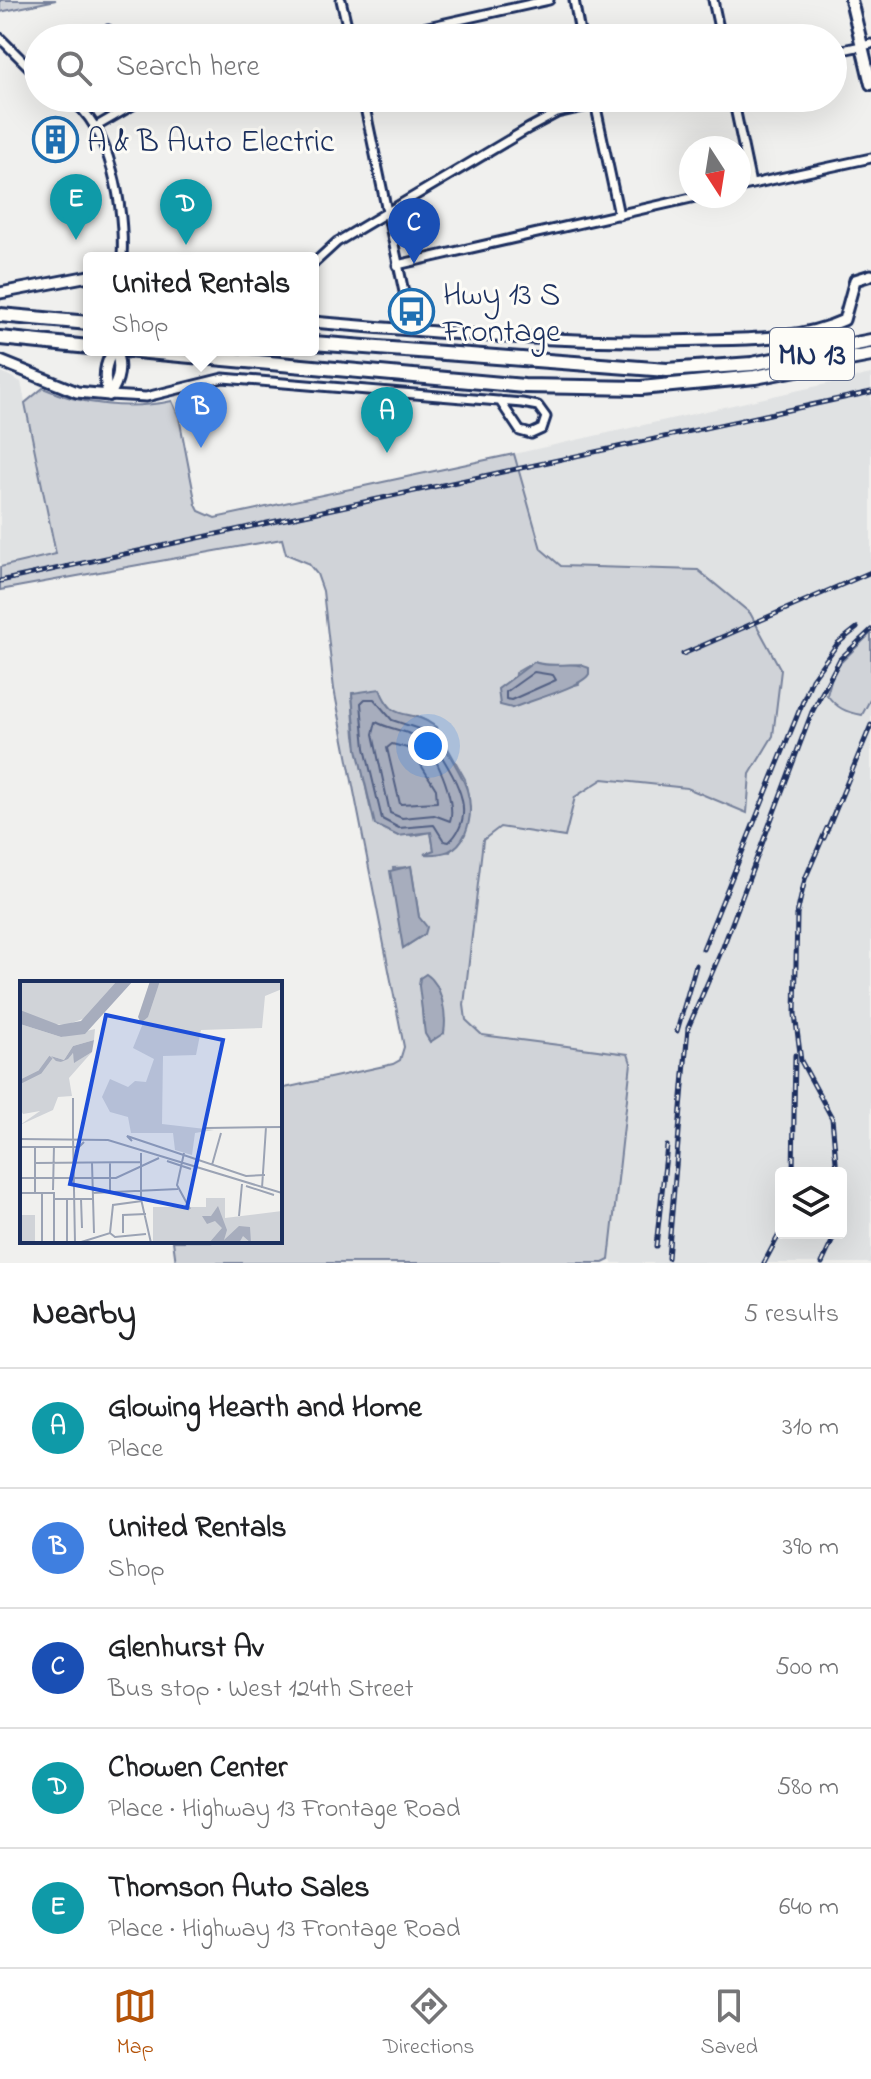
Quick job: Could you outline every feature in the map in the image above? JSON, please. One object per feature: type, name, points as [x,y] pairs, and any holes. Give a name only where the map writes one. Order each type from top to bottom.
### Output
[{"type":"highway","points":[[0,315],[83,322]]},
{"type":"highway","points":[[0,338],[83,346]]},
{"type":"highway","name":"MN 13","points":[[319,343],[667,370],[752,364],[871,341]]},
{"type":"highway","name":"MN 13","points":[[192,356],[524,386],[641,388],[755,377],[871,355]]},
{"type":"main road","points":[[851,0],[867,45],[871,84]]},
{"type":"street","points":[[341,0],[347,24]]},
{"type":"street","points":[[441,24],[549,0]]},
{"type":"street","points":[[574,0],[578,24]]},
{"type":"street","points":[[713,0],[718,24]]},
{"type":"street","points":[[0,38],[24,62]]},
{"type":"street","points":[[847,49],[867,45]]},
{"type":"street","points":[[83,112],[97,126],[107,153],[121,219],[122,252]]},
{"type":"street","points":[[97,126],[121,112]]},
{"type":"street","points":[[366,112],[412,330]]},
{"type":"street","points":[[319,258],[337,242],[560,112]]},
{"type":"street","points":[[597,112],[619,215]]},
{"type":"street","points":[[736,112],[741,136]]},
{"type":"street","points":[[751,184],[871,158]]},
{"type":"street","points":[[397,265],[679,201]]},
{"type":"street","points":[[319,322],[628,343],[736,339],[831,326],[844,320],[855,280],[871,275]]},
{"type":"street","points":[[0,293],[83,277]]},
{"type":"street","points":[[109,395],[117,385],[117,356]]},
{"type":"street","points":[[0,361],[77,392],[109,395],[146,397],[223,378],[500,401],[538,406],[546,417],[542,429],[531,434],[520,431],[500,401]]},
{"type":"shaded area","points":[[0,0],[56,0],[0,12]]},
{"type":"shaded area","points":[[0,371],[21,382],[56,554],[0,567]]},
{"type":"shaded area","points":[[871,374],[871,1263],[613,1263],[609,1260],[628,1055],[482,1035],[473,1030],[466,1020],[464,1006],[483,840],[499,827],[516,829],[568,817],[575,797],[603,779],[687,788],[746,812],[750,774],[773,736],[781,670],[750,613],[613,567],[561,566],[541,549],[514,454]]},
{"type":"shaded area","points":[[43,388],[106,404],[139,405],[172,401],[179,417],[196,505],[199,511],[215,518],[514,454],[541,549],[561,566],[698,570],[750,613],[781,670],[773,736],[750,774],[747,813],[687,788],[603,779],[575,797],[565,837],[500,827],[483,840],[464,1005],[466,1020],[482,1035],[628,1054],[631,1063],[609,1260],[603,1263],[176,1263],[173,1243],[282,1243],[282,1089],[393,1064],[400,1060],[404,1047],[334,689],[323,591],[317,574],[308,563],[286,554],[282,539],[0,590],[0,567],[56,554],[25,403]],"holes":[[[534,662],[546,666],[582,664],[579,684],[512,708],[515,673]],[[352,694],[384,699],[396,714],[422,719],[436,727],[465,779],[470,809],[450,852],[434,850],[431,832],[412,836],[370,807],[355,736]],[[411,867],[419,918],[426,927],[417,939],[403,948],[393,868]],[[426,975],[437,986],[444,1033],[423,1024],[420,978]]]},
{"type":"shaded area","points":[[871,633],[871,698],[862,715],[842,709],[827,695],[834,669]]},
{"type":"water","points":[[534,662],[583,666],[589,668],[589,674],[576,684],[542,698],[512,708],[500,705],[498,689]]},
{"type":"water","points":[[380,689],[390,707],[435,727],[465,785],[469,797],[469,821],[462,840],[449,851],[424,854],[434,850],[431,832],[398,836],[375,825],[357,749],[352,693]]},
{"type":"water","points":[[411,866],[419,917],[427,927],[425,934],[403,948],[390,871]]},
{"type":"water","points":[[426,974],[440,992],[445,1018],[444,1033],[430,1042],[425,1034],[419,986],[420,978]]},
{"type":"railway","points":[[0,581],[871,392]]},
{"type":"railway","points":[[683,654],[871,572]]},
{"type":"railway","points":[[703,949],[812,679],[838,643],[857,628]]},
{"type":"railway","points":[[668,1258],[688,1028],[723,947],[812,712],[840,659],[871,630]]},
{"type":"railway","points":[[824,838],[871,725]]},
{"type":"railway","points":[[827,828],[805,879],[797,914],[795,1014],[801,1061],[832,1118],[836,1167]]},
{"type":"railway","points":[[677,1031],[696,965]]},
{"type":"railway","points":[[793,1167],[795,1055]]},
{"type":"railway","points":[[656,1246],[667,1146]]},
{"type":"railway","points":[[764,1263],[777,1239]]},
{"type":"railway","points":[[822,1263],[833,1239]]},
{"type":"place","name":"A & B Auto Electric","points":[[56,140]]},
{"type":"place","name":"Thomson Auto Sales","points":[[76,240]]},
{"type":"place","name":"Chowen Center","points":[[186,245]]},
{"type":"place","name":"Glenhurst Av","points":[[414,264]]},
{"type":"place","name":"Hwy 13 S Frontage","points":[[412,311]]},
{"type":"place","name":"United Rentals","points":[[201,448]]},
{"type":"place","name":"Glowing Hearth and Home","points":[[387,453]]}]
